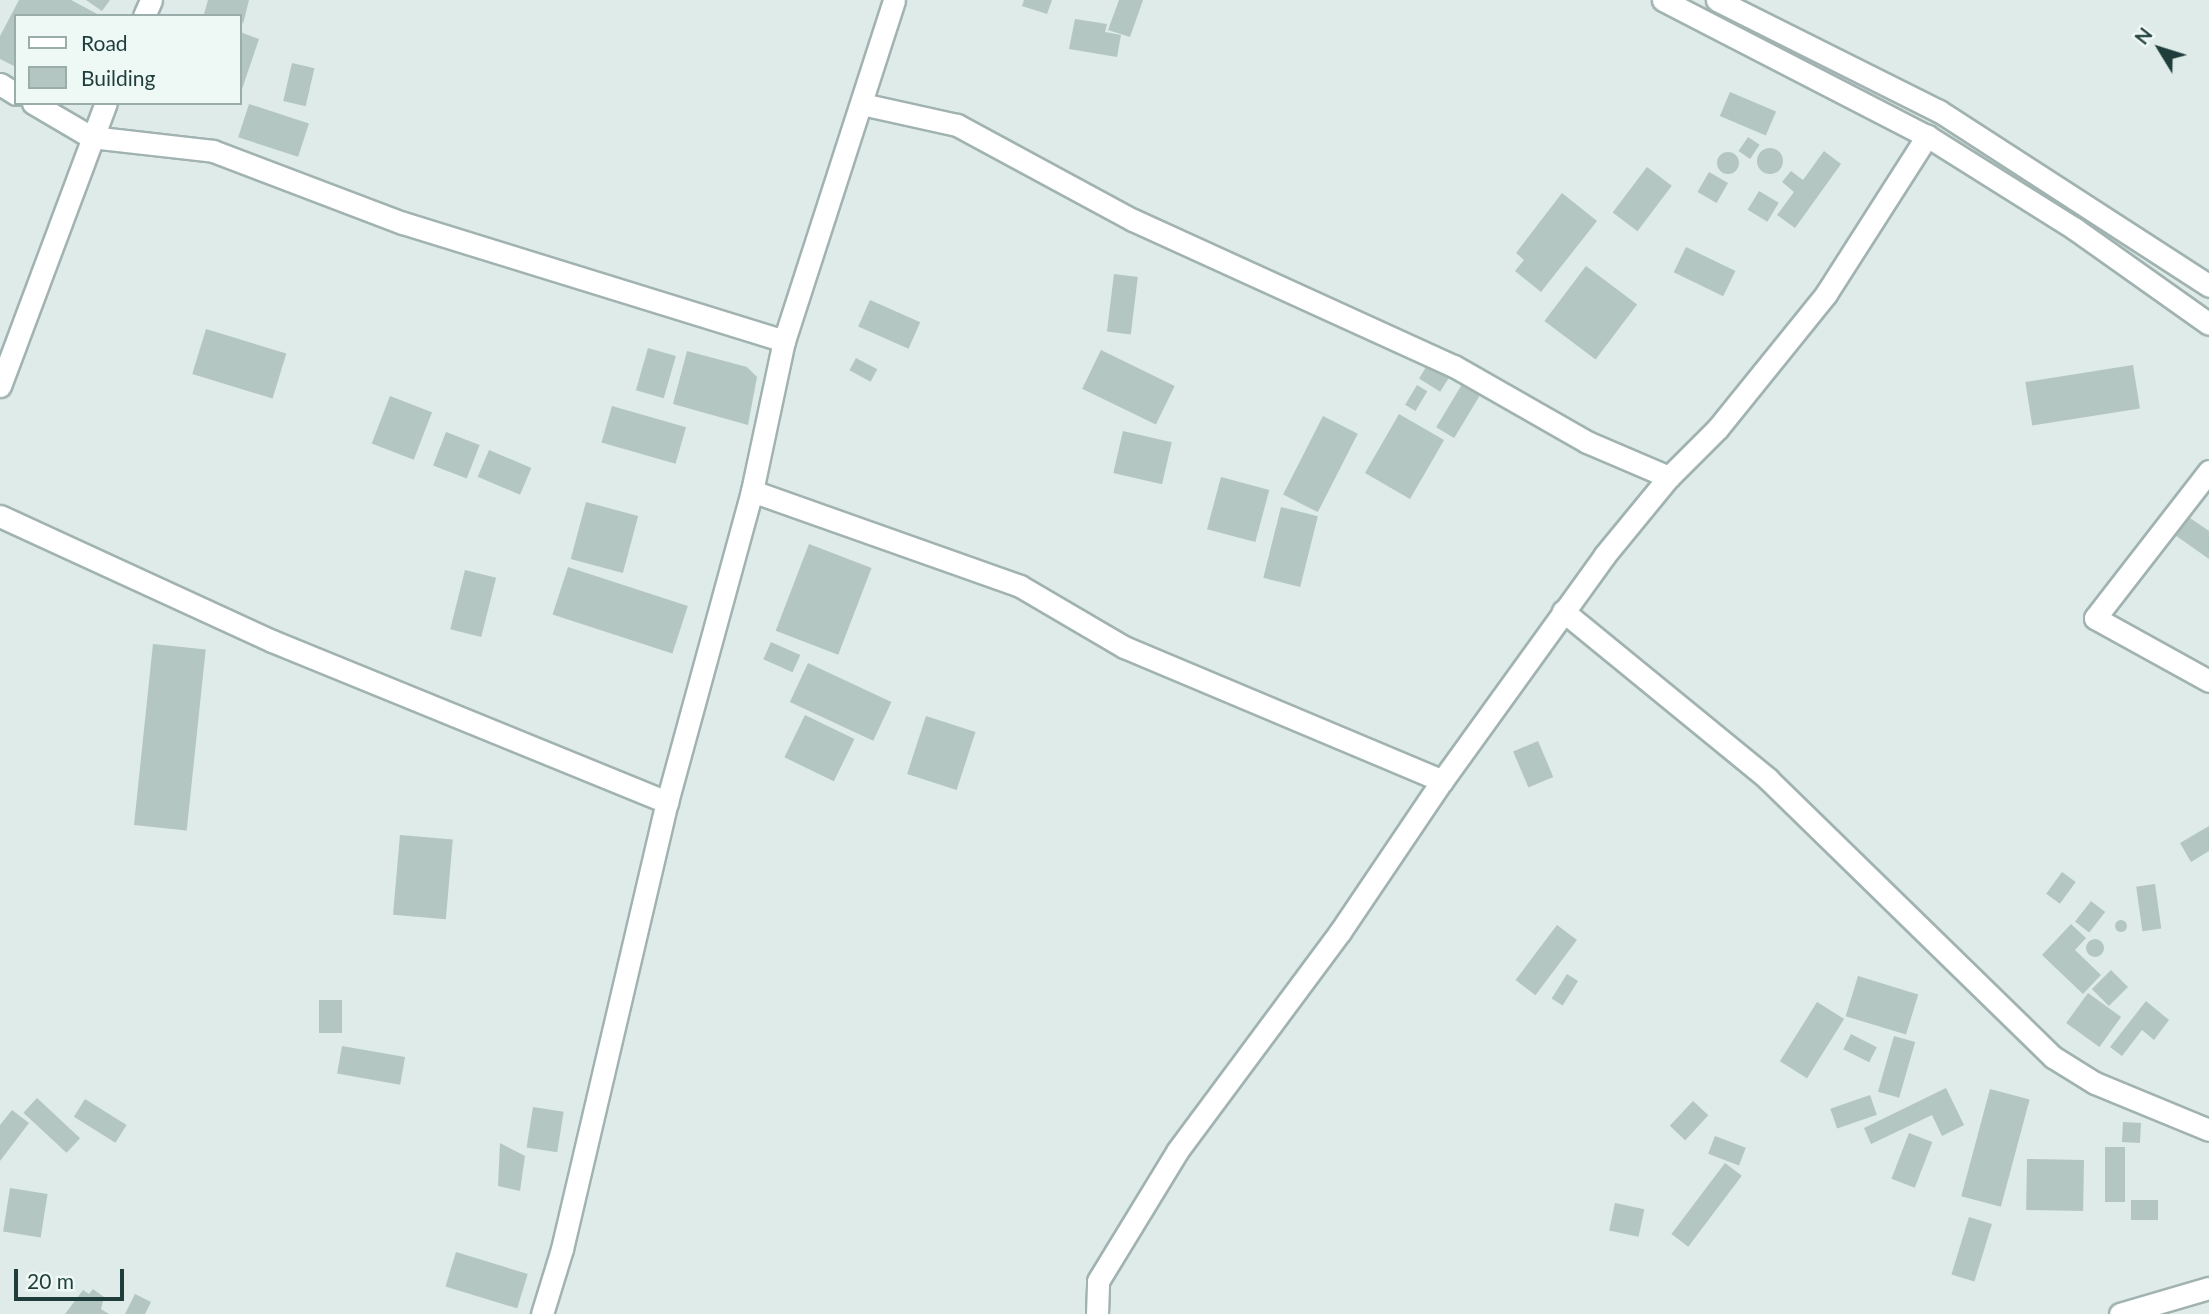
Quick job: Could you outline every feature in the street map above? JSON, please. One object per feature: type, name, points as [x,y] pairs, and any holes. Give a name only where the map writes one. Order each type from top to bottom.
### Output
[{"type":"street","points":[[542,1314],[565,1235],[667,802],[752,491],[785,341],[894,0]]},
{"type":"street","points":[[1663,0],[1927,136],[2075,229],[2209,324]]},
{"type":"street","points":[[1717,0],[1939,111],[2209,286]]},
{"type":"street","points":[[862,104],[957,125],[1133,220],[1454,366],[1587,442],[1669,477]]},
{"type":"street","points":[[36,105],[91,137],[213,151],[403,223],[785,341]]},
{"type":"street","points":[[0,386],[105,105]]},
{"type":"street","points":[[1097,1314],[1098,1281],[1178,1150],[1340,932],[1442,781],[1563,611],[1669,477],[1718,428],[1826,294],[1927,136]]},
{"type":"street","points":[[2209,471],[2095,618],[2209,681]]},
{"type":"street","points":[[752,491],[1020,586],[1124,647],[1442,781]]},
{"type":"street","points":[[0,516],[272,641],[667,802]]},
{"type":"street","points":[[1563,611],[1768,779],[2053,1056],[2095,1083],[2209,1130]]},
{"type":"street","points":[[2120,1314],[2209,1288]]},
{"type":"building","points":[[19,0],[71,0],[97,14],[14,14],[14,66],[0,59],[0,36]]},
{"type":"building","points":[[86,0],[110,0],[102,11]]},
{"type":"building","points":[[208,0],[249,0],[243,24],[242,14],[204,14]]},
{"type":"building","points":[[1024,0],[1052,0],[1047,14],[1022,6]]},
{"type":"building","points":[[1119,0],[1143,0],[1130,37],[1108,30]]},
{"type":"building","points":[[1075,19],[1107,24],[1105,32],[1121,35],[1117,57],[1069,49]]},
{"type":"building","points":[[242,33],[259,39],[242,89]]},
{"type":"building","points":[[292,63],[314,68],[306,106],[283,101]]},
{"type":"building","points":[[1730,92],[1776,112],[1766,135],[1720,116]]},
{"type":"building","points":[[249,104],[309,123],[298,157],[238,137]]},
{"type":"building","points":[[1748,137],[1760,145],[1750,159],[1738,151]]},
{"type":"building","points":[[1770,148],[1779,152],[1783,161],[1779,170],[1770,174],[1761,170],[1757,161],[1761,152]]},
{"type":"building","points":[[1824,151],[1841,164],[1795,228],[1777,215],[1794,192],[1782,182],[1791,171],[1803,180]]},
{"type":"building","points":[[1728,152],[1736,155],[1739,163],[1736,171],[1728,174],[1720,171],[1717,163],[1720,155]]},
{"type":"building","points":[[1647,167],[1672,186],[1637,231],[1613,213]]},
{"type":"building","points":[[1709,172],[1728,183],[1717,203],[1698,192]]},
{"type":"building","points":[[1759,191],[1779,203],[1767,222],[1748,210]]},
{"type":"building","points":[[1562,193],[1597,221],[1541,292],[1515,271],[1524,260],[1516,253]]},
{"type":"building","points":[[1686,247],[1735,271],[1723,296],[1674,272]]},
{"type":"building","points":[[1586,266],[1637,305],[1596,360],[1544,321]]},
{"type":"building","points":[[1114,274],[1138,277],[1131,334],[1107,332]]},
{"type":"building","points":[[870,300],[920,322],[908,349],[858,326]]},
{"type":"building","points":[[206,329],[286,354],[273,399],[192,374]]},
{"type":"building","points":[[648,348],[676,356],[664,398],[636,390]]},
{"type":"building","points":[[1101,350],[1175,386],[1156,425],[1082,389]]},
{"type":"building","points":[[687,351],[747,367],[757,377],[748,425],[673,404]]},
{"type":"building","points":[[856,358],[877,369],[871,382],[849,370]]},
{"type":"building","points":[[1428,364],[1449,377],[1440,392],[1419,378]]},
{"type":"building","points":[[2133,365],[2140,408],[2032,426],[2025,382]]},
{"type":"building","points":[[1464,381],[1482,392],[1454,438],[1436,427]]},
{"type":"building","points":[[1417,385],[1427,391],[1415,411],[1405,405]]},
{"type":"building","points":[[390,396],[432,412],[414,460],[372,444]]},
{"type":"building","points":[[612,406],[686,427],[676,464],[602,443]]},
{"type":"building","points":[[1399,414],[1444,440],[1410,499],[1365,473]]},
{"type":"building","points":[[1323,416],[1358,434],[1318,512],[1283,494]]},
{"type":"building","points":[[1123,431],[1172,442],[1162,484],[1113,473]]},
{"type":"building","points":[[446,432],[480,445],[467,479],[433,466]]},
{"type":"building","points":[[489,450],[531,468],[520,495],[478,477]]},
{"type":"building","points":[[1221,477],[1269,490],[1255,542],[1207,529]]},
{"type":"building","points":[[586,502],[638,516],[623,573],[571,559]]},
{"type":"building","points":[[1281,507],[1318,516],[1300,587],[1263,578]]},
{"type":"building","points":[[2187,516],[2209,531],[2209,559],[2175,535]]},
{"type":"building","points":[[809,544],[872,568],[838,655],[776,631]]},
{"type":"building","points":[[568,567],[688,606],[672,653],[553,615]]},
{"type":"building","points":[[465,570],[496,578],[481,637],[450,629]]},
{"type":"building","points":[[771,642],[800,655],[793,672],[763,659]]},
{"type":"building","points":[[153,644],[206,650],[187,831],[134,825]]},
{"type":"building","points":[[808,663],[891,702],[873,741],[790,702]]},
{"type":"building","points":[[805,715],[854,739],[834,781],[784,757]]},
{"type":"building","points":[[926,716],[975,732],[957,790],[907,774]]},
{"type":"building","points":[[1538,741],[1553,777],[1528,787],[1513,752]]},
{"type":"building","points":[[2209,826],[2209,851],[2191,862],[2180,843]]},
{"type":"building","points":[[400,835],[453,840],[446,919],[393,915]]},
{"type":"building","points":[[2062,872],[2076,882],[2060,904],[2046,894]]},
{"type":"building","points":[[2155,884],[2161,929],[2142,931],[2136,887]]},
{"type":"building","points":[[2091,901],[2105,912],[2089,933],[2075,921]]},
{"type":"building","points":[[2121,920],[2127,926],[2121,932],[2115,926]]},
{"type":"building","points":[[2071,924],[2086,938],[2075,950],[2101,975],[2083,994],[2042,955]]},
{"type":"building","points":[[1557,925],[1577,940],[1535,995],[1515,980]]},
{"type":"building","points":[[2095,939],[2101,942],[2104,948],[2101,954],[2095,957],[2089,954],[2086,948],[2089,942]]},
{"type":"building","points":[[2111,970],[2128,987],[2109,1006],[2092,989]]},
{"type":"building","points":[[1567,974],[1578,981],[1563,1005],[1552,999]]},
{"type":"building","points":[[1858,976],[1918,994],[1906,1035],[1846,1016]]},
{"type":"building","points":[[2088,993],[2121,1017],[2099,1047],[2066,1023]]},
{"type":"building","points":[[319,1000],[342,1000],[342,1033],[319,1033]]},
{"type":"building","points":[[2146,1001],[2169,1020],[2154,1040],[2142,1030],[2122,1056],[2110,1047]]},
{"type":"building","points":[[1817,1002],[1844,1019],[1807,1078],[1780,1061]]},
{"type":"building","points":[[1851,1034],[1877,1047],[1869,1062],[1843,1049]]},
{"type":"building","points":[[1894,1036],[1915,1042],[1899,1098],[1878,1092]]},
{"type":"building","points":[[342,1046],[405,1057],[400,1085],[337,1074]]},
{"type":"building","points":[[1946,1088],[1964,1125],[1942,1136],[1932,1115],[1871,1144],[1864,1128]]},
{"type":"building","points":[[1990,1089],[2030,1100],[2001,1207],[1961,1196]]},
{"type":"building","points":[[1870,1095],[1877,1115],[1837,1129],[1830,1109]]},
{"type":"building","points":[[37,1098],[80,1138],[67,1153],[23,1113]]},
{"type":"building","points":[[85,1099],[127,1125],[115,1143],[74,1117]]},
{"type":"building","points":[[1693,1101],[1708,1115],[1685,1140],[1670,1126]]},
{"type":"building","points":[[533,1107],[564,1112],[557,1152],[527,1147]]},
{"type":"building","points":[[12,1110],[29,1123],[0,1161],[0,1125]]},
{"type":"building","points":[[2123,1122],[2141,1123],[2140,1143],[2122,1142]]},
{"type":"building","points":[[1909,1133],[1932,1142],[1915,1188],[1891,1179]]},
{"type":"building","points":[[1715,1136],[1746,1148],[1739,1166],[1708,1154]]},
{"type":"building","points":[[500,1143],[525,1156],[520,1191],[498,1186]]},
{"type":"building","points":[[2105,1147],[2125,1147],[2125,1202],[2105,1202]]},
{"type":"building","points":[[2027,1159],[2084,1160],[2083,1211],[2026,1210]]},
{"type":"building","points":[[1725,1163],[1742,1176],[1688,1247],[1671,1234]]},
{"type":"building","points":[[10,1188],[48,1194],[41,1237],[3,1231]]},
{"type":"building","points":[[2131,1200],[2158,1200],[2158,1220],[2131,1220]]},
{"type":"building","points":[[1615,1203],[1644,1209],[1639,1237],[1609,1230]]},
{"type":"building","points":[[1969,1217],[1992,1224],[1974,1281],[1951,1274]]},
{"type":"building","points":[[456,1252],[528,1274],[517,1308],[445,1286]]},
{"type":"building","points":[[93,1289],[104,1297],[101,1309],[109,1314],[65,1314],[83,1290],[89,1294]]},
{"type":"building","points":[[135,1294],[151,1302],[145,1314],[125,1314]]}]
